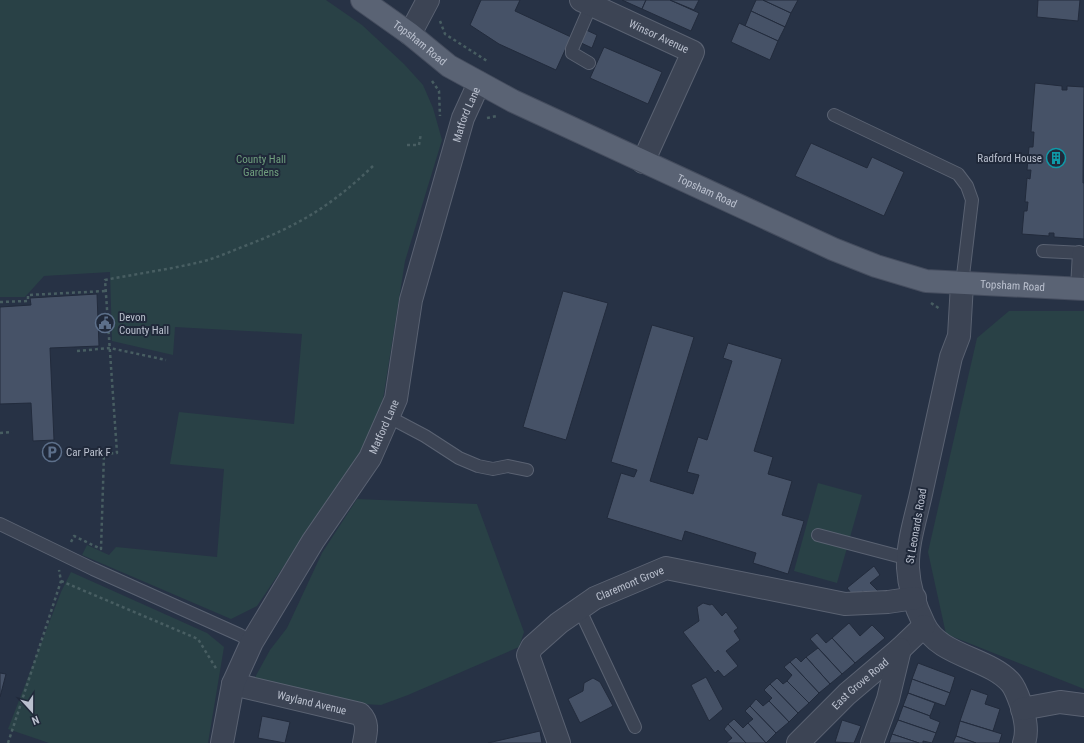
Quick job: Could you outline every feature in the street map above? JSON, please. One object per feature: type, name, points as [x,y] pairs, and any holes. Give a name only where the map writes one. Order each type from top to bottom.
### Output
[{"type":"main road","name":"Topsham Road","points":[[362,0],[410,34],[449,66],[513,102],[789,230],[876,266],[926,281],[962,284],[1080,288]]},
{"type":"street","name":"Winsor Avenue","points":[[586,3],[693,52],[643,162]]},
{"type":"street","points":[[410,34],[426,4]]},
{"type":"street","name":"Matford Lane","points":[[222,743],[225,678],[252,642],[313,540],[370,458],[389,417],[396,399],[411,300],[463,118],[479,83]]},
{"type":"street","name":"St Leonards Road","points":[[962,284],[958,336],[946,381],[913,529],[908,568],[915,598],[924,626],[930,633],[948,648],[1004,676],[1014,688],[1022,709],[1026,731],[1024,743]]},
{"type":"street","name":"Claremont Grove","points":[[559,743],[528,655],[532,647],[559,623],[595,598],[666,568],[845,604],[888,602],[915,598]]},
{"type":"street","name":"East Grove Road","points":[[798,743],[846,694],[900,649],[924,626]]},
{"type":"street","points":[[872,743],[888,699],[900,649]]},
{"type":"street","name":"Wayland Avenue","points":[[225,678],[360,714],[366,721],[367,726],[364,743]]},
{"type":"street","points":[[1022,709],[1060,702],[1084,705]]},
{"type":"lane","points":[[586,3],[572,53],[574,56],[589,63]]},
{"type":"lane","points":[[834,115],[958,174],[967,186],[972,200],[962,284]]},
{"type":"lane","points":[[1043,251],[1081,252],[1080,288]]},
{"type":"lane","points":[[389,417],[425,436],[459,458],[478,466],[493,469],[508,466],[527,470]]},
{"type":"lane","points":[[0,524],[64,556],[240,635],[252,642]]},
{"type":"lane","points":[[818,535],[909,559]]},
{"type":"lane","points":[[580,608],[635,727]]},
{"type":"path","points":[[426,4],[439,19],[445,34],[491,63]]},
{"type":"path","points":[[428,75],[439,91],[440,117]]},
{"type":"path","points":[[407,145],[419,145],[421,133]]},
{"type":"path","points":[[8,743],[61,581],[59,566],[74,536],[101,549],[104,454],[117,453],[105,280],[197,263],[265,238],[300,223],[346,192],[373,166]]},
{"type":"path","points":[[0,302],[28,301],[28,295],[106,291]]},
{"type":"path","points":[[77,351],[110,348],[128,350],[166,360]]},
{"type":"path","points":[[0,433],[12,432]]},
{"type":"path","points":[[61,581],[198,639],[225,678]]},
{"type":"green space","name":"County Hall Gardens","points":[[0,0],[326,0],[362,25],[404,64],[423,85],[433,108],[442,140],[405,261],[381,412],[370,438],[257,606],[231,619],[82,555],[87,545],[109,555],[116,547],[217,557],[224,469],[170,464],[179,412],[294,424],[302,334],[175,327],[173,355],[112,341],[110,272],[44,276],[25,297],[0,297]]},
{"type":"green space","points":[[1009,311],[1084,311],[1084,689],[946,634],[928,552],[977,338]]},
{"type":"green space","points":[[818,483],[862,495],[837,583],[794,571]]},
{"type":"green space","points":[[357,499],[477,504],[524,632],[519,647],[408,695],[381,705],[363,704],[253,681],[270,650],[287,628],[322,553]]},
{"type":"green space","points":[[71,572],[207,633],[224,647],[208,743],[49,743],[8,729],[61,592]]},
{"type":"building","points":[[481,0],[520,0],[515,11],[571,37],[556,70],[499,44],[470,25]]},
{"type":"building","points":[[622,0],[646,0],[642,9]]},
{"type":"building","points":[[646,0],[670,0],[699,13],[691,31],[642,9]]},
{"type":"building","points":[[670,0],[699,0],[694,10]]},
{"type":"building","points":[[756,0],[763,0],[791,13],[785,27],[751,11]]},
{"type":"building","points":[[763,0],[798,0],[791,13]]},
{"type":"building","points":[[1038,0],[1080,0],[1078,21],[1037,17]]},
{"type":"building","points":[[751,11],[785,27],[778,41],[745,26]]},
{"type":"building","points":[[739,23],[778,41],[770,60],[731,42]]},
{"type":"building","points":[[584,29],[597,35],[592,48],[579,42]]},
{"type":"building","points":[[604,47],[662,72],[648,104],[590,78]]},
{"type":"building","name":"Radford House","points":[[1035,83],[1062,86],[1062,90],[1067,90],[1067,86],[1084,87],[1084,239],[1054,237],[1054,233],[1049,233],[1049,236],[1022,234],[1024,211],[1027,211],[1028,202],[1025,202],[1027,178],[1030,179],[1031,170],[1027,170],[1029,147],[1033,147],[1034,132],[1031,132]]},
{"type":"building","points":[[811,143],[867,168],[872,157],[904,172],[884,216],[795,176]]},
{"type":"building","points":[[563,291],[608,303],[566,440],[523,427]]},
{"type":"building","points":[[97,294],[99,346],[50,348],[54,440],[33,441],[31,403],[0,404],[0,307],[31,305],[30,298]]},
{"type":"building","points":[[652,325],[694,337],[650,481],[693,494],[699,475],[687,472],[698,437],[707,440],[732,361],[723,358],[728,343],[782,359],[754,451],[773,457],[768,474],[792,481],[782,515],[804,521],[788,574],[753,563],[756,553],[685,531],[682,541],[607,518],[621,473],[634,477],[637,470],[611,462]]},
{"type":"building","points":[[874,566],[880,575],[870,583],[878,591],[869,598],[863,591],[855,598],[847,588]]},
{"type":"building","points":[[703,603],[710,605],[712,604],[722,616],[726,612],[738,628],[734,631],[740,640],[726,651],[738,666],[724,677],[718,670],[715,673],[683,632],[699,621],[697,607]]},
{"type":"building","points":[[849,623],[860,636],[872,625],[885,638],[855,663],[832,638]]},
{"type":"building","points":[[817,633],[826,643],[832,638],[855,663],[842,674],[810,639]]},
{"type":"building","points":[[818,648],[842,674],[830,684],[806,657]]},
{"type":"building","points":[[796,657],[801,662],[806,657],[830,684],[819,693],[790,662]]},
{"type":"building","points":[[790,662],[819,693],[809,703],[787,681],[792,675],[784,667]]},
{"type":"building","points":[[918,663],[955,677],[950,693],[912,679]]},
{"type":"building","points":[[0,673],[6,674],[0,697]]},
{"type":"building","points":[[706,677],[723,709],[709,721],[691,685]]},
{"type":"building","points":[[593,678],[600,682],[613,706],[580,723],[568,699],[583,691],[584,683]]},
{"type":"building","points":[[777,678],[783,684],[787,681],[809,703],[798,713],[770,684]]},
{"type":"building","points":[[912,679],[950,693],[945,706],[908,693]]},
{"type":"building","points":[[770,684],[798,713],[789,722],[769,701],[772,698],[764,690]]},
{"type":"building","points":[[971,689],[988,695],[985,704],[1000,709],[993,731],[960,721]]},
{"type":"building","points":[[908,693],[935,703],[930,716],[903,706]]},
{"type":"building","points":[[756,699],[763,706],[769,701],[789,722],[776,733],[750,706]]},
{"type":"building","points":[[750,706],[776,733],[766,743],[748,723],[753,719],[745,711]]},
{"type":"building","points":[[903,706],[930,716],[930,718],[940,722],[936,733],[898,720]]},
{"type":"building","points":[[262,716],[290,722],[285,743],[258,738]]},
{"type":"building","points":[[734,719],[743,728],[748,723],[766,743],[746,743],[728,724]]},
{"type":"building","points":[[842,720],[861,726],[854,743],[835,742]]},
{"type":"building","points":[[898,720],[936,733],[932,743],[923,741],[923,743],[919,743],[892,734]]},
{"type":"building","points":[[960,721],[1002,734],[999,743],[976,743],[956,736]]},
{"type":"building","points":[[728,724],[746,743],[726,743],[732,738],[724,729]]},
{"type":"building","points":[[540,731],[542,743],[488,743]]},
{"type":"building","points":[[892,734],[919,743],[889,743]]},
{"type":"building","points":[[956,736],[976,743],[953,743]]},
{"type":"place","name":"Radford House","points":[[1056,158]]},
{"type":"place","name":"Devon County Hall","points":[[105,323]]},
{"type":"place","name":"Car Park F","points":[[52,452]]}]
